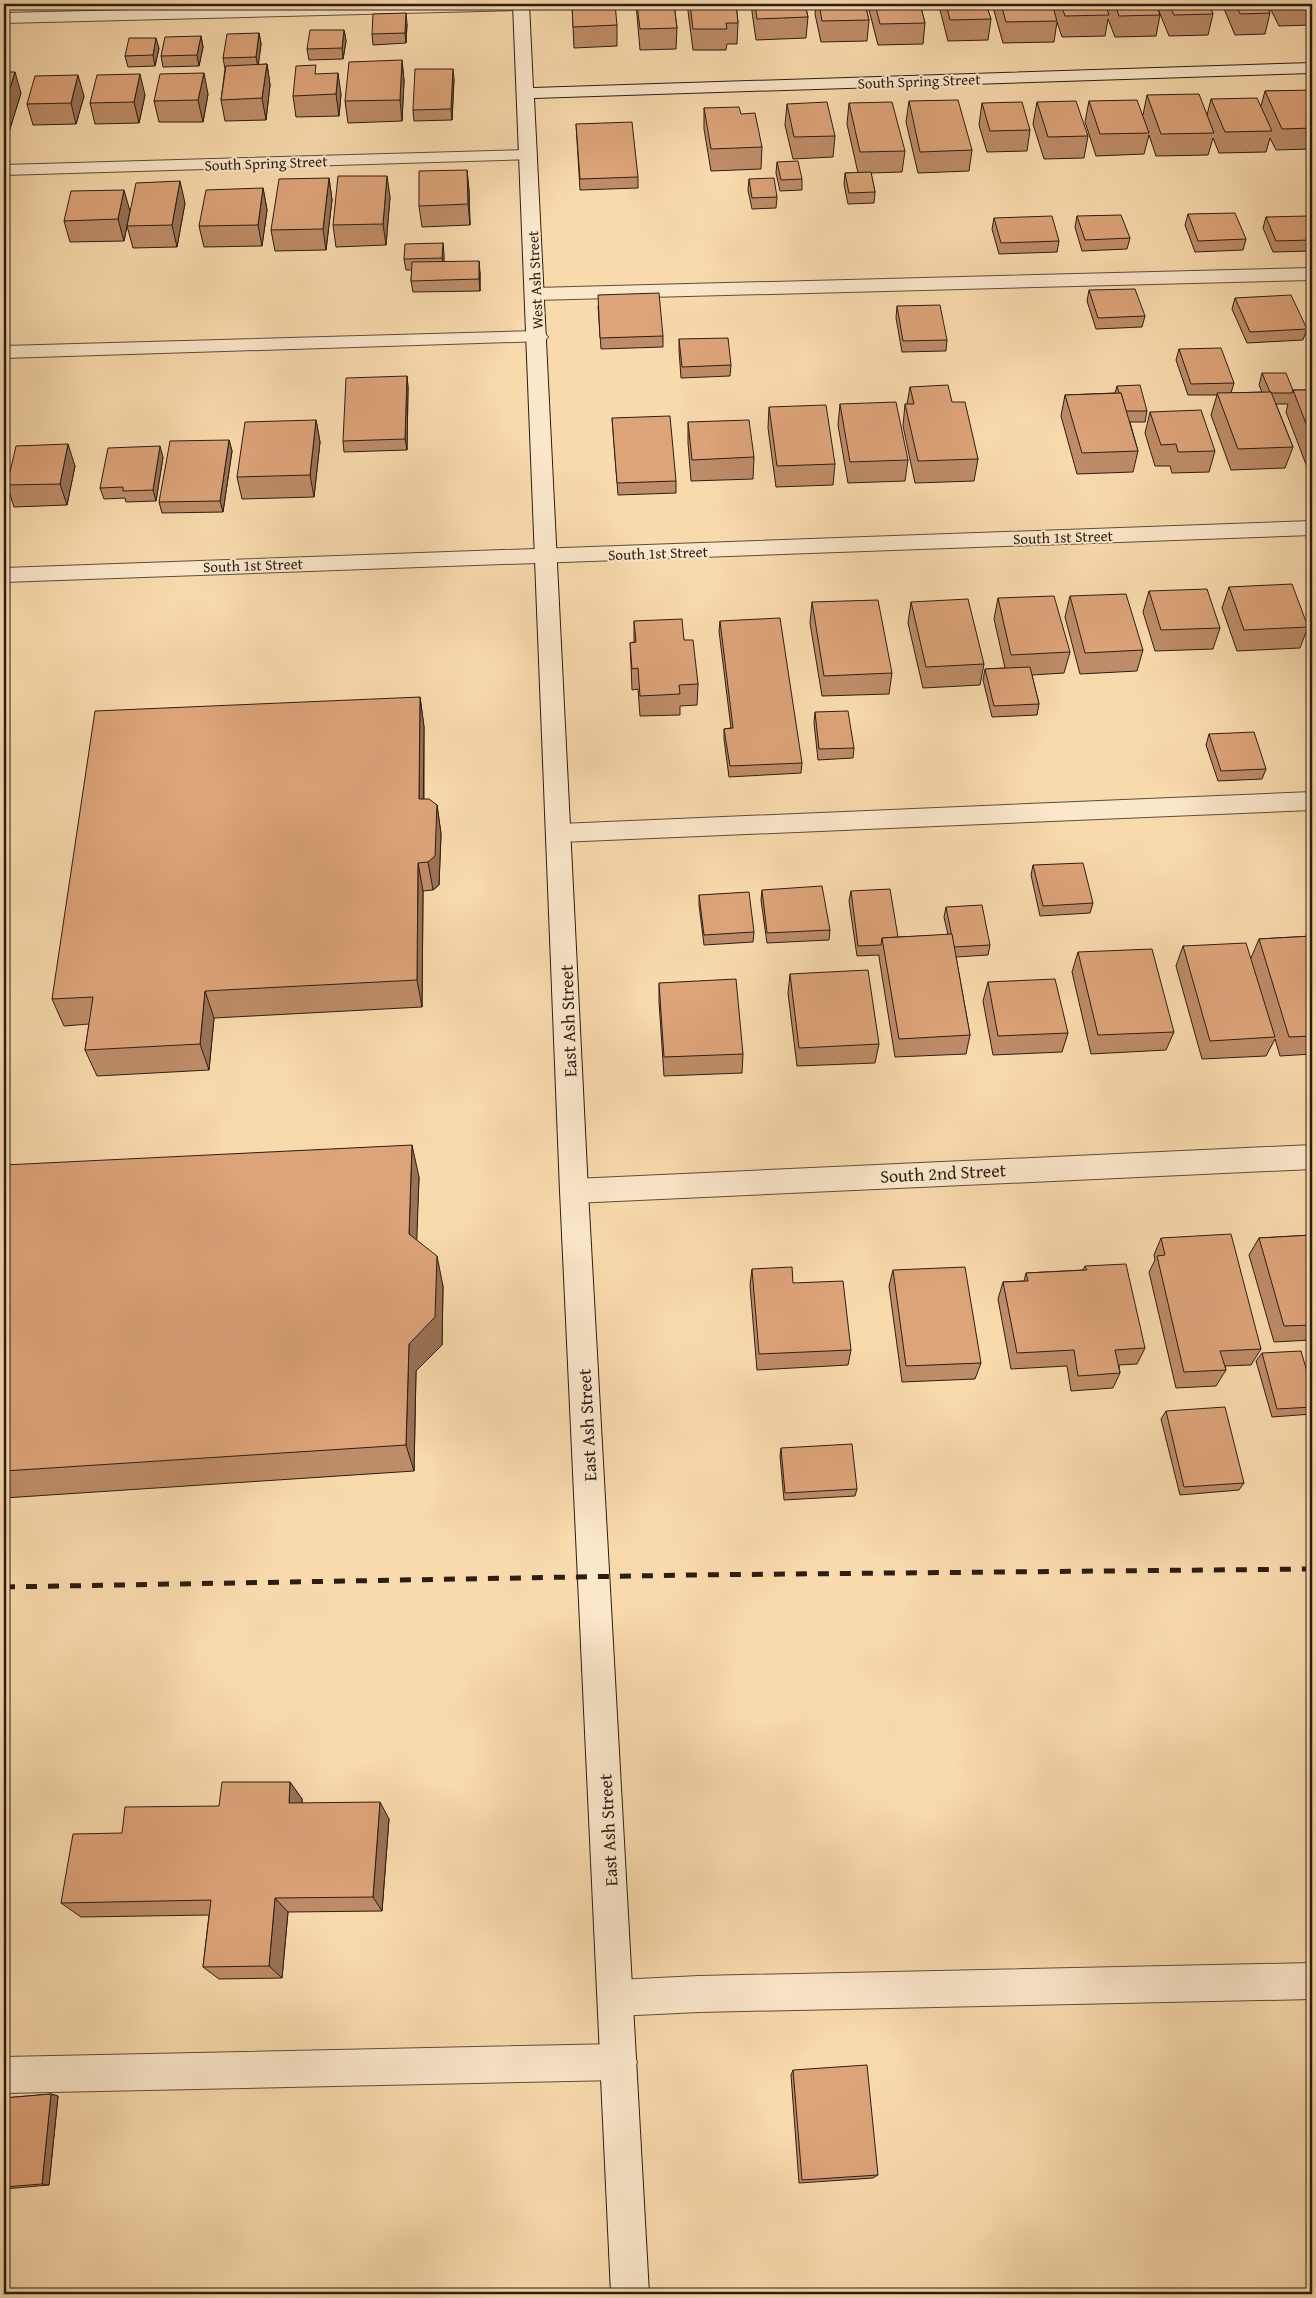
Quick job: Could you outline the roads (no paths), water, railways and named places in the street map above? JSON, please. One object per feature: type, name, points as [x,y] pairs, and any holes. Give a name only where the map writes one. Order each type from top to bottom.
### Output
[{"type":"street","points":[[4,18],[521,4]]},
{"type":"street","name":"West Ash Street","points":[[521,4],[538,337],[546,556]]},
{"type":"street","name":"South Spring Street","points":[[525,93],[1312,68]]},
{"type":"street","name":"South Spring Street","points":[[4,170],[528,155]]},
{"type":"street","points":[[535,294],[1312,274]]},
{"type":"street","points":[[4,352],[538,337]]},
{"type":"street","name":"South 1st Street","points":[[4,575],[1312,528]]},
{"type":"street","name":"East Ash Street","points":[[546,556],[560,834],[574,1191],[630,2294]]},
{"type":"street","points":[[560,834],[1312,801]]},
{"type":"street","name":"South 2nd Street","points":[[574,1191],[1312,1156]]},
{"type":"street","points":[[616,1998],[698,1994],[1312,1982]]},
{"type":"street","points":[[4,2075],[619,2062]]},
{"type":"railway","points":[[4,1587],[689,1575],[1312,1569]]}]
